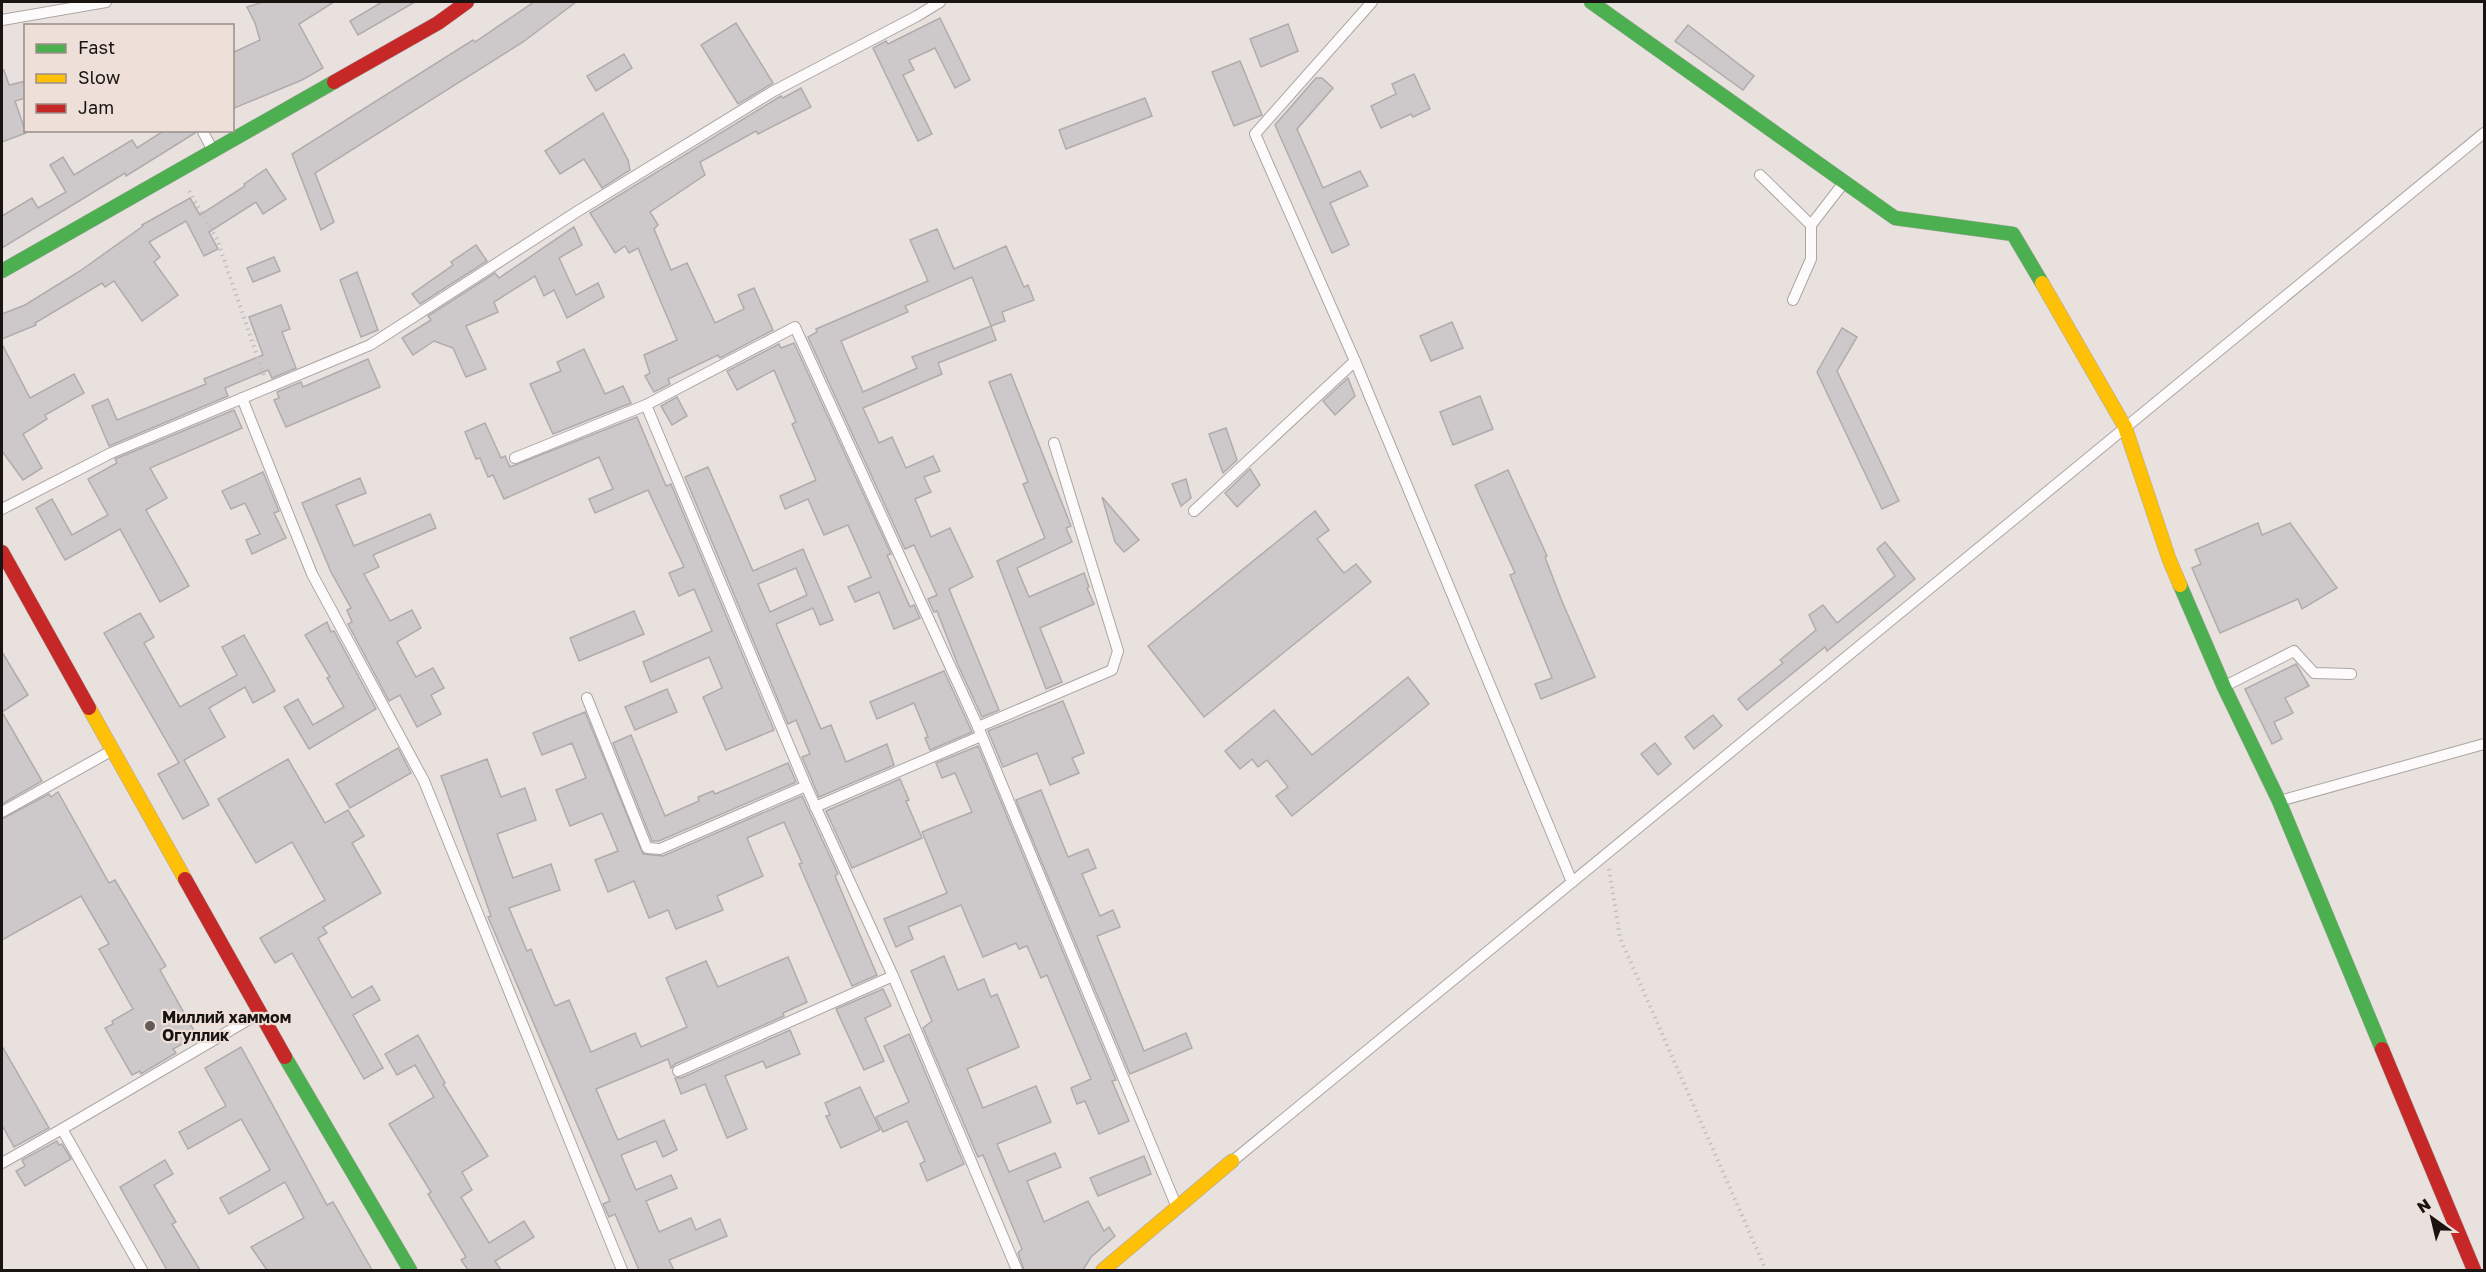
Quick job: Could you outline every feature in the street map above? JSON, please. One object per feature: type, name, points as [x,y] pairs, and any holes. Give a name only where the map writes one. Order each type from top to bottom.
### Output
[{"type":"street","points":[[2,271],[438,23],[467,2]]},
{"type":"street","points":[[1591,2],[1895,218],[2013,234],[2125,427],[2169,559],[2224,687],[2279,801],[2474,1270]]},
{"type":"street","points":[[2,552],[260,1014],[410,1270]]},
{"type":"street","points":[[1103,1270],[1232,1161]]},
{"type":"lane","points":[[2,20],[106,2]]},
{"type":"lane","points":[[2,509],[111,453],[370,345],[578,211],[772,92],[940,2]]},
{"type":"lane","points":[[1372,2],[1255,134],[1355,361],[1572,882]]},
{"type":"lane","points":[[203,132],[213,150]]},
{"type":"lane","points":[[1232,1161],[2484,133]]},
{"type":"lane","points":[[1760,176],[1811,225]]},
{"type":"lane","points":[[1793,300],[1811,259],[1811,225],[1844,183]]},
{"type":"lane","points":[[515,458],[646,405],[795,327],[979,732],[1178,1208]]},
{"type":"lane","points":[[1194,511],[1355,361]]},
{"type":"lane","points":[[242,398],[312,574],[424,782],[622,1270]]},
{"type":"lane","points":[[646,405],[815,807],[893,976],[1017,1270]]},
{"type":"lane","points":[[815,807],[1112,670],[1118,651],[1054,443]]},
{"type":"lane","points":[[2224,687],[2294,651],[2314,673],[2351,674]]},
{"type":"lane","points":[[587,698],[647,848],[660,849],[806,786]]},
{"type":"lane","points":[[2279,801],[2484,744]]},
{"type":"lane","points":[[2,812],[113,750]]},
{"type":"lane","points":[[678,1071],[893,976]]},
{"type":"lane","points":[[2,1163],[260,1014]]},
{"type":"lane","points":[[62,1129],[142,1270]]},
{"type":"path","points":[[177,171],[217,239],[267,388]]},
{"type":"path","points":[[1606,853],[1620,938],[1766,1270]]},
{"type":"building","points":[[263,2],[334,2],[299,24],[323,68],[302,80],[234,108],[234,52],[260,40],[247,7]]},
{"type":"building","points":[[382,2],[415,2],[358,35],[350,21]]},
{"type":"building","points":[[534,2],[576,2],[523,42],[315,173],[334,222],[321,230],[292,154],[473,40],[475,42]]},
{"type":"building","points":[[940,18],[970,80],[955,88],[935,48],[909,60],[914,70],[903,75],[932,134],[918,141],[873,48],[886,41],[888,44]]},
{"type":"building","points":[[736,23],[773,83],[738,104],[701,45]]},
{"type":"building","points":[[1288,24],[1298,51],[1261,67],[1250,39]]},
{"type":"building","points":[[1688,25],[1754,76],[1743,90],[1675,41]]},
{"type":"building","points":[[624,54],[632,68],[596,91],[587,76]]},
{"type":"building","points":[[1240,61],[1262,115],[1234,126],[1212,72]]},
{"type":"building","points":[[4,70],[9,85],[24,81],[24,99],[15,101],[26,133],[2,142],[2,71]]},
{"type":"building","points":[[1414,74],[1430,109],[1413,117],[1411,114],[1381,128],[1371,106],[1396,94],[1392,84]]},
{"type":"building","points":[[1316,78],[1322,78],[1333,88],[1297,129],[1323,188],[1360,171],[1368,186],[1330,203],[1349,245],[1332,253],[1275,125]]},
{"type":"building","points":[[801,88],[811,107],[758,134],[756,131],[700,162],[705,175],[650,212],[658,225],[654,229],[671,270],[687,263],[715,323],[744,309],[738,295],[754,288],[773,330],[720,358],[718,355],[668,379],[670,384],[654,392],[645,376],[650,373],[644,355],[677,340],[638,248],[629,253],[625,246],[615,253],[590,213],[781,96],[783,98]]},
{"type":"building","points":[[1145,98],[1152,116],[1066,149],[1059,130]]},
{"type":"building","points":[[603,113],[628,160],[630,170],[602,188],[584,159],[560,174],[545,151]]},
{"type":"building","points":[[162,132],[195,132],[126,176],[125,173],[2,248],[2,216],[32,198],[38,208],[66,192],[50,165],[63,157],[74,175],[132,140],[137,148]]},
{"type":"building","points":[[266,169],[286,199],[263,214],[256,202],[209,232],[218,249],[204,256],[186,221],[149,242],[160,257],[154,262],[178,295],[142,321],[114,281],[105,287],[102,283],[35,323],[36,325],[2,339],[2,314],[25,305],[80,271],[142,225],[190,198],[200,215],[245,186],[244,184]]},
{"type":"building","points":[[574,227],[582,245],[559,258],[576,295],[598,283],[604,297],[567,318],[554,290],[544,296],[535,276],[494,302],[498,312],[466,326],[486,369],[466,377],[453,348],[434,341],[413,355],[402,338],[431,320],[428,316],[495,273],[499,278]]},
{"type":"building","points":[[937,229],[954,269],[1006,246],[1024,287],[1028,285],[1034,300],[1002,312],[1005,321],[991,326],[996,340],[938,363],[942,374],[863,408],[879,443],[892,437],[906,468],[933,456],[940,471],[924,477],[931,492],[915,499],[931,537],[950,528],[973,577],[949,589],[999,710],[982,717],[937,611],[934,612],[928,599],[937,595],[914,545],[905,549],[808,337],[817,332],[816,329],[928,281],[910,240]],"holes":[[[972,277],[991,326],[912,357],[917,368],[863,392],[841,341],[908,312],[905,306]]]},
{"type":"building","points":[[476,245],[487,261],[420,304],[412,294],[453,265],[451,262]]},
{"type":"building","points":[[274,257],[280,271],[253,282],[247,268]]},
{"type":"building","points":[[357,272],[378,330],[361,337],[340,280]]},
{"type":"building","points":[[281,305],[290,329],[282,332],[296,368],[272,378],[268,370],[225,388],[228,396],[109,446],[92,406],[108,399],[117,420],[206,384],[204,379],[263,355],[249,317]]},
{"type":"building","points":[[1452,322],[1463,348],[1431,361],[1420,336]]},
{"type":"building","points":[[1842,328],[1857,337],[1837,371],[1899,501],[1882,509],[1817,372]]},
{"type":"building","points":[[794,343],[891,554],[887,555],[910,607],[914,605],[920,618],[894,629],[879,592],[855,602],[848,587],[871,577],[848,525],[824,535],[808,499],[785,509],[780,496],[816,480],[792,424],[796,422],[774,370],[737,390],[727,371],[779,344],[781,348]]},
{"type":"building","points":[[2,344],[30,398],[74,374],[84,393],[45,415],[47,419],[23,434],[42,468],[23,480],[2,451]]},
{"type":"building","points":[[584,349],[605,394],[623,386],[631,403],[553,434],[530,384],[561,371],[557,362]]},
{"type":"building","points":[[368,359],[380,387],[286,427],[274,400],[279,398],[277,392],[301,382],[303,387]]},
{"type":"building","points":[[1011,374],[1071,526],[1066,528],[1072,542],[1017,568],[1029,597],[1084,573],[1094,604],[1040,628],[1062,682],[1046,689],[997,561],[1045,538],[1023,484],[1028,482],[989,382]]},
{"type":"building","points":[[1348,378],[1355,396],[1335,415],[1323,401]]},
{"type":"building","points":[[1480,396],[1493,429],[1453,445],[1440,412]]},
{"type":"building","points":[[677,397],[687,416],[672,425],[661,406]]},
{"type":"building","points":[[234,410],[242,428],[150,468],[167,498],[146,510],[189,586],[160,602],[120,529],[65,560],[36,508],[52,499],[72,535],[108,515],[88,479],[117,463],[115,459]]},
{"type":"building","points":[[637,417],[666,486],[671,484],[774,730],[726,750],[703,697],[722,688],[709,657],[651,682],[643,662],[712,631],[694,589],[679,596],[669,573],[684,567],[648,490],[595,513],[589,499],[613,489],[599,457],[504,499],[493,475],[488,477],[480,458],[476,459],[465,432],[485,423],[501,458],[505,456],[510,467]]},
{"type":"building","points":[[1226,428],[1237,460],[1223,473],[1209,434]]},
{"type":"building","points":[[708,467],[753,571],[803,549],[833,620],[820,625],[813,608],[776,624],[821,729],[831,725],[846,762],[887,744],[894,765],[819,797],[802,757],[810,754],[796,720],[788,724],[685,477]],"holes":[[[796,568],[807,595],[770,612],[758,584]]]},
{"type":"building","points":[[1250,469],[1260,485],[1237,507],[1225,493]]},
{"type":"building","points":[[1508,470],[1547,556],[1545,557],[1561,599],[1595,677],[1541,699],[1535,684],[1552,678],[1510,575],[1515,573],[1475,485]]},
{"type":"building","points":[[263,472],[279,511],[274,513],[286,538],[252,554],[246,540],[260,534],[245,503],[231,509],[222,491]]},
{"type":"building","points":[[360,478],[366,493],[336,505],[354,546],[430,514],[436,528],[373,555],[379,567],[364,574],[390,621],[412,610],[421,628],[397,642],[416,677],[433,668],[444,688],[431,695],[441,714],[417,727],[400,695],[389,701],[348,624],[352,622],[347,610],[351,608],[331,572],[302,503]]},
{"type":"building","points":[[1186,479],[1191,498],[1181,506],[1172,484]]},
{"type":"building","points":[[1102,497],[1139,540],[1124,552],[1115,542]]},
{"type":"building","points":[[1315,511],[1329,530],[1317,539],[1338,566],[1344,573],[1356,564],[1371,582],[1204,717],[1148,646]]},
{"type":"building","points":[[2258,523],[2262,535],[2290,523],[2337,588],[2302,609],[2298,599],[2220,633],[2192,568],[2201,564],[2195,550]]},
{"type":"building","points":[[1885,542],[1915,579],[1827,651],[1825,647],[1747,710],[1738,699],[1783,663],[1780,660],[1816,630],[1809,615],[1823,605],[1837,623],[1895,576],[1877,549]]},
{"type":"building","points":[[634,611],[644,634],[579,661],[570,638]]},
{"type":"building","points":[[140,613],[154,637],[144,643],[180,707],[237,675],[222,647],[244,635],[275,691],[253,703],[245,687],[209,708],[225,737],[184,760],[209,805],[183,819],[158,774],[179,763],[104,633]]},
{"type":"building","points":[[327,622],[376,709],[309,749],[284,707],[298,699],[313,725],[344,707],[327,678],[330,677],[305,635]]},
{"type":"building","points":[[2,652],[28,695],[2,712]]},
{"type":"building","points":[[2296,664],[2309,686],[2285,698],[2293,713],[2274,722],[2282,739],[2272,744],[2245,689]]},
{"type":"building","points":[[944,671],[972,732],[930,750],[925,738],[928,737],[914,703],[877,719],[870,702]]},
{"type":"building","points":[[1408,677],[1429,704],[1292,816],[1276,796],[1288,787],[1267,760],[1258,767],[1252,759],[1240,769],[1225,751],[1274,710],[1312,755]]},
{"type":"building","points":[[667,689],[677,712],[635,730],[625,707]]},
{"type":"building","points":[[1063,701],[1084,753],[1072,758],[1079,773],[1050,785],[1037,753],[1003,767],[988,731]]},
{"type":"building","points":[[2,712],[42,781],[2,804]]},
{"type":"building","points":[[585,712],[643,854],[663,856],[802,796],[838,874],[835,876],[877,975],[852,986],[799,864],[802,863],[784,822],[747,838],[763,876],[717,896],[723,910],[676,929],[668,910],[649,918],[634,881],[608,892],[595,860],[618,851],[602,813],[570,826],[556,790],[586,778],[572,743],[542,755],[533,733]]},
{"type":"building","points":[[1713,715],[1722,726],[1694,749],[1685,737]]},
{"type":"building","points":[[631,735],[665,816],[699,801],[698,797],[713,791],[715,794],[788,763],[796,782],[659,841],[652,841],[613,743]]},
{"type":"building","points":[[1655,743],[1671,764],[1658,775],[1641,754]]},
{"type":"building","points":[[978,746],[1116,1080],[1112,1081],[1129,1121],[1099,1134],[1085,1101],[1077,1104],[1071,1088],[1091,1079],[1047,975],[1041,978],[1027,946],[1019,949],[1016,943],[983,957],[961,905],[908,927],[913,939],[896,947],[884,919],[947,893],[922,832],[972,812],[955,773],[942,778],[936,763]]},
{"type":"building","points":[[398,748],[411,773],[350,808],[336,784]]},
{"type":"building","points":[[288,759],[325,823],[348,810],[364,836],[352,843],[381,893],[323,927],[327,933],[318,938],[352,998],[372,986],[380,1000],[353,1015],[383,1068],[364,1079],[292,953],[275,963],[260,938],[325,900],[292,842],[256,863],[218,799]]},
{"type":"building","points":[[487,759],[501,797],[525,788],[536,820],[497,834],[513,878],[551,864],[560,890],[509,908],[527,951],[531,949],[555,1006],[569,1000],[591,1052],[635,1033],[641,1047],[687,1027],[666,978],[706,961],[718,987],[788,957],[807,1002],[783,1013],[784,1016],[675,1064],[671,1068],[668,1059],[596,1089],[618,1140],[664,1120],[677,1150],[663,1157],[656,1141],[621,1155],[636,1190],[671,1175],[677,1188],[646,1201],[659,1232],[691,1218],[696,1230],[720,1219],[727,1236],[669,1260],[674,1270],[639,1270],[615,1214],[609,1217],[603,1204],[610,1201],[488,917],[491,916],[441,776]]},
{"type":"building","points":[[900,779],[909,800],[906,801],[922,838],[852,868],[826,811]]},
{"type":"building","points":[[1041,790],[1068,857],[1088,849],[1096,868],[1082,874],[1100,916],[1113,910],[1120,927],[1097,936],[1144,1051],[1186,1033],[1192,1048],[1130,1074],[1016,800]]},
{"type":"building","points":[[58,792],[109,883],[115,880],[166,966],[160,970],[197,1036],[173,1049],[176,1053],[141,1074],[140,1071],[132,1075],[105,1028],[113,1024],[112,1021],[133,1009],[99,949],[109,944],[81,896],[2,940],[2,819],[49,794],[51,797]]},
{"type":"building","points":[[944,956],[958,990],[984,979],[991,997],[997,994],[1019,1047],[967,1069],[983,1108],[1036,1086],[1051,1122],[997,1144],[1009,1172],[1055,1153],[1061,1167],[1027,1181],[1044,1222],[1088,1201],[1104,1231],[1109,1227],[1115,1236],[1091,1257],[1083,1270],[1024,1270],[1018,1253],[1022,1249],[983,1155],[978,1157],[923,1028],[932,1021],[911,971]]},
{"type":"building","points":[[883,989],[891,1006],[865,1018],[884,1061],[864,1070],[836,1009]]},
{"type":"building","points":[[790,1030],[800,1054],[766,1068],[763,1061],[725,1076],[747,1129],[727,1138],[705,1084],[681,1094],[675,1078],[681,1078]]},
{"type":"building","points":[[909,1034],[964,1164],[927,1181],[920,1164],[925,1161],[907,1121],[883,1132],[876,1117],[909,1102],[884,1046]]},
{"type":"building","points":[[418,1035],[445,1083],[443,1084],[488,1156],[462,1172],[472,1190],[461,1197],[489,1243],[524,1221],[534,1237],[495,1261],[501,1270],[468,1270],[461,1260],[466,1257],[428,1194],[431,1192],[389,1124],[434,1097],[415,1065],[397,1075],[385,1054]]},
{"type":"building","points":[[2,1046],[49,1128],[14,1147],[2,1125]]},
{"type":"building","points":[[241,1047],[327,1205],[333,1202],[372,1270],[267,1270],[251,1247],[304,1218],[285,1182],[229,1214],[220,1198],[270,1170],[241,1119],[188,1149],[179,1132],[226,1106],[205,1068]]},
{"type":"building","points":[[860,1087],[880,1130],[841,1148],[826,1116],[830,1115],[825,1103]]},
{"type":"building","points":[[57,1141],[59,1145],[62,1144],[71,1159],[25,1186],[16,1171],[25,1166],[22,1160]]},
{"type":"building","points":[[1144,1156],[1151,1174],[1098,1196],[1090,1178]]},
{"type":"building","points":[[165,1160],[173,1174],[154,1185],[176,1222],[172,1224],[200,1270],[167,1270],[120,1187]]},
{"type":"traffic: fast","points":[[1591,2],[1895,218],[2013,234],[2042,283]]},
{"type":"traffic: fast","points":[[2,271],[334,82]]},
{"type":"traffic: fast","points":[[2180,585],[2224,687],[2279,801],[2382,1049]]},
{"type":"traffic: fast","points":[[285,1057],[410,1270]]},
{"type":"traffic: slow","points":[[2042,283],[2125,427],[2169,559],[2180,585]]},
{"type":"traffic: slow","points":[[89,708],[185,879]]},
{"type":"traffic: slow","points":[[1103,1270],[1232,1161]]},
{"type":"traffic: jam","points":[[334,82],[438,23],[467,2]]},
{"type":"traffic: jam","points":[[2,552],[89,708]]},
{"type":"traffic: jam","points":[[185,879],[285,1057]]},
{"type":"traffic: jam","points":[[2382,1049],[2474,1270]]},
{"type":"place","name":"Миллий хаммом Огуллик","points":[[150,1026]]}]
